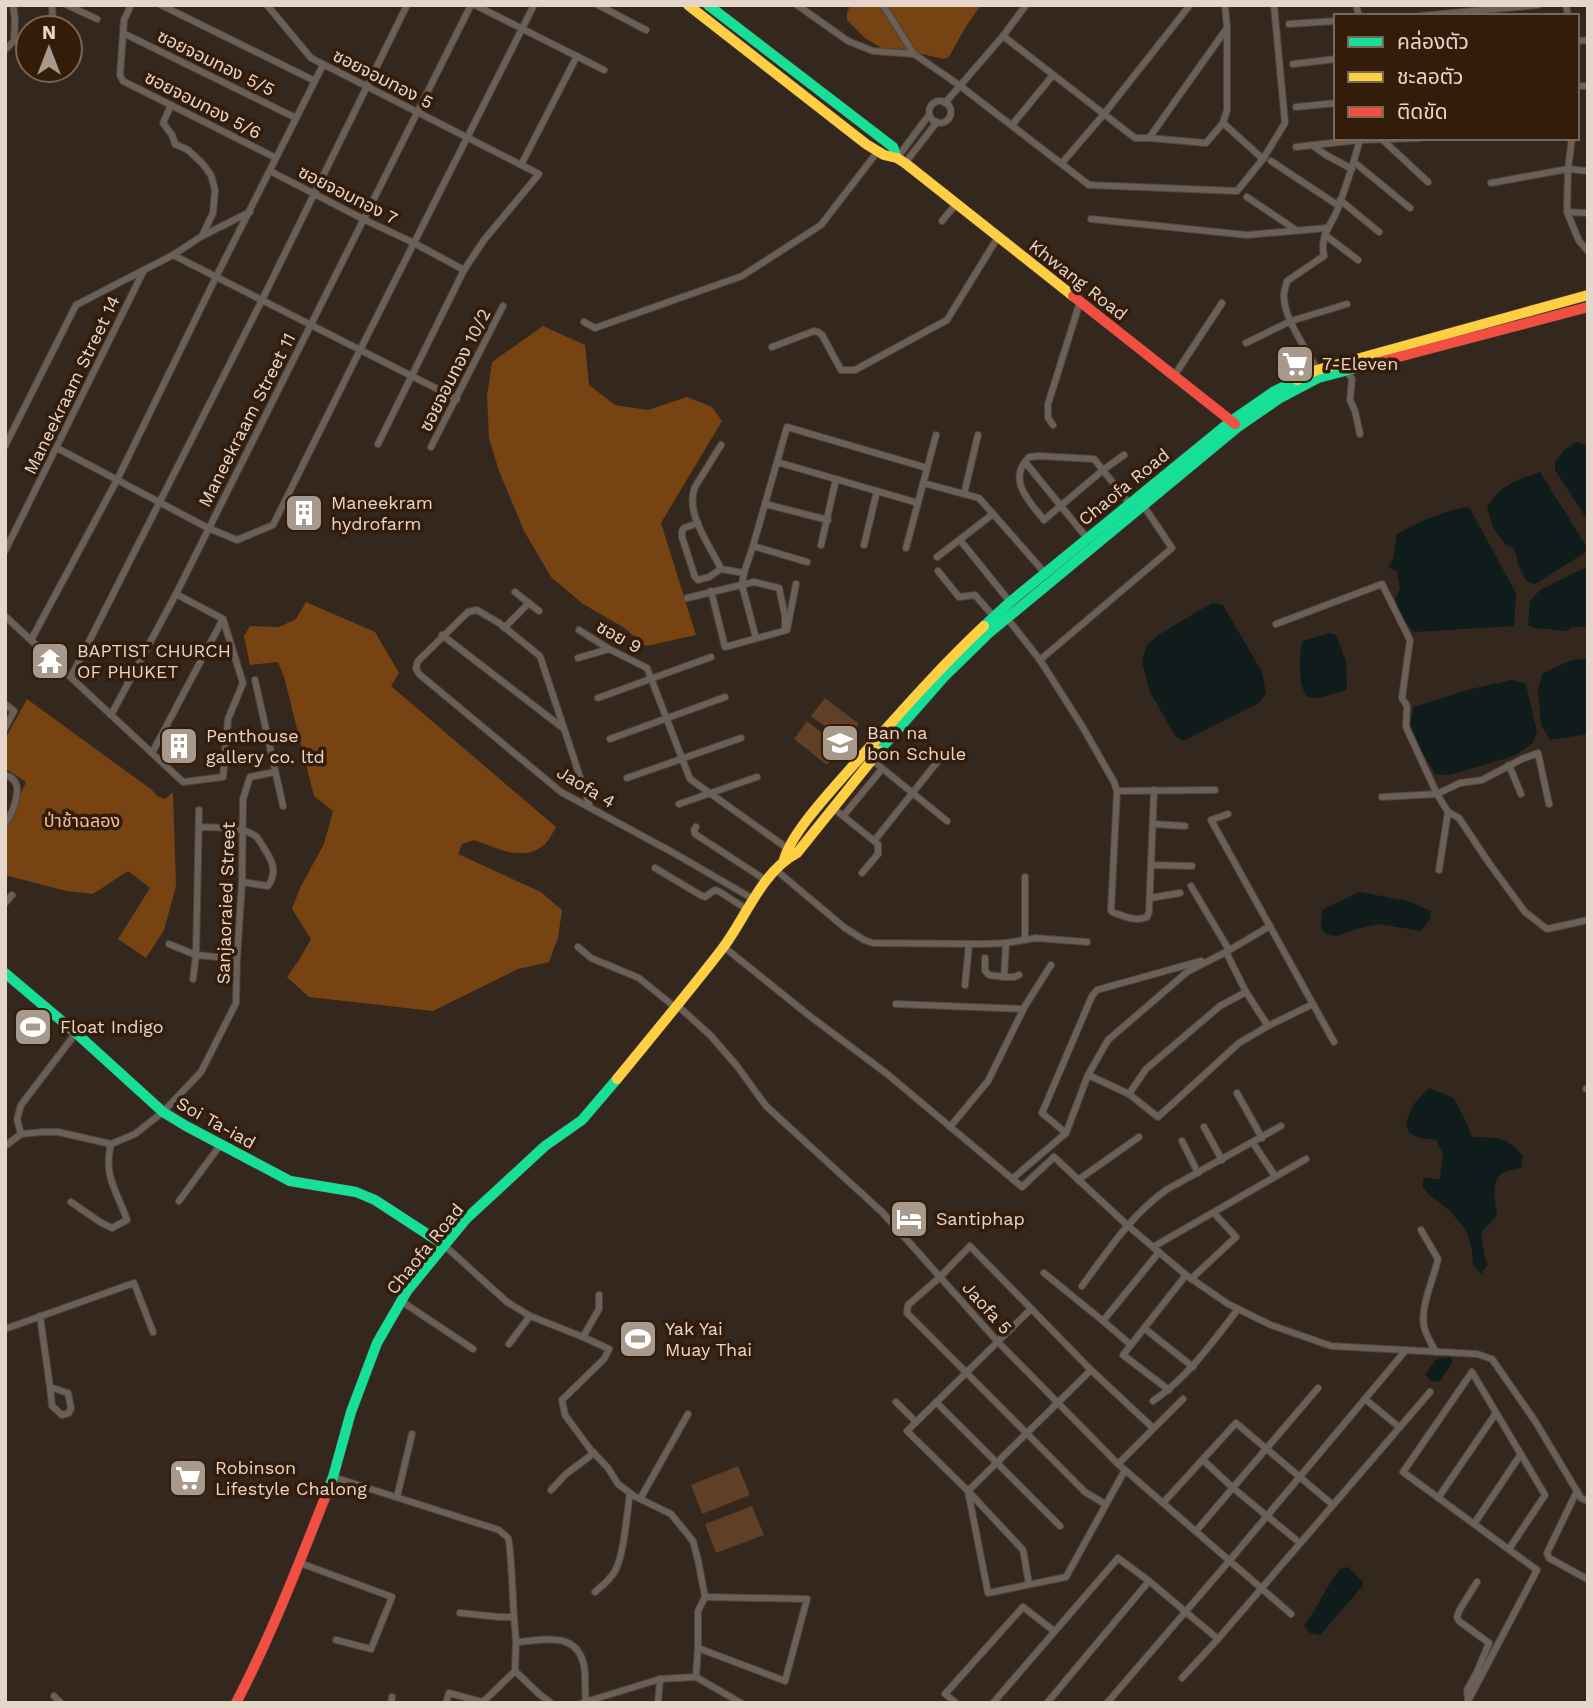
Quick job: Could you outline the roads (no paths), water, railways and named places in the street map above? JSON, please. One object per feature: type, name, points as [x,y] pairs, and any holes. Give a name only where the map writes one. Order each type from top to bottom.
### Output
[{"type":"main road","name":"Khwang Road","points":[[688,5],[866,144],[901,161],[1234,424]]},
{"type":"main road","name":"Khwang Road","points":[[708,5],[893,147],[901,161]]},
{"type":"main road","points":[[776,73],[785,64]]},
{"type":"main road","name":"Chaofa Road","points":[[236,1703],[284,1602],[334,1477],[351,1412],[377,1343],[407,1291],[466,1219],[545,1146],[582,1120],[611,1087],[724,947],[784,860],[797,853],[944,677],[989,633],[1273,392],[1317,370],[1588,295]]},
{"type":"main road","name":"Chaofa Road","points":[[784,860],[787,848],[822,801],[923,686],[994,617],[1129,503],[1234,424],[1318,377],[1588,307]]},
{"type":"main road","name":"Soi Ta-iad","points":[[5,973],[163,1111],[290,1181],[356,1192],[375,1200],[444,1245]]},
{"type":"street","points":[[5,50],[15,41],[13,5]]},
{"type":"street","points":[[67,5],[97,19]]},
{"type":"street","points":[[123,33],[124,20],[131,5]]},
{"type":"street","points":[[161,5],[315,81]]},
{"type":"street","name":"ซอยจอมทอง 5","points":[[267,5],[311,58],[539,174],[484,240],[464,270]]},
{"type":"street","points":[[71,677],[315,194],[407,5]]},
{"type":"street","points":[[473,5],[604,70]]},
{"type":"street","name":"Maneekraam Street 11","points":[[111,715],[176,594],[473,5]]},
{"type":"street","points":[[57,449],[208,528],[237,540],[273,525],[534,5]]},
{"type":"street","points":[[598,5],[646,30]]},
{"type":"street","points":[[797,5],[848,41],[873,51],[914,54]]},
{"type":"street","points":[[883,5],[914,54],[1090,185],[1237,191],[1263,159],[1285,123],[1274,5]]},
{"type":"street","points":[[945,103],[1027,5]]},
{"type":"street","points":[[1062,163],[1190,5]]},
{"type":"street","points":[[1003,36],[1135,138],[1206,143],[1223,123],[1227,110],[1225,5]]},
{"type":"street","points":[[1441,14],[1538,5]]},
{"type":"street","points":[[1289,24],[1334,21]]},
{"type":"street","points":[[1149,138],[1227,28]]},
{"type":"street","name":"ซอยจอมทอง 5/6","points":[[123,33],[120,75],[123,81],[276,158]]},
{"type":"street","name":"ซอยจอมทอง 5/5","points":[[123,33],[296,118]]},
{"type":"street","points":[[521,165],[577,57]]},
{"type":"street","points":[[1293,64],[1334,59]]},
{"type":"street","points":[[31,640],[117,480],[323,65]]},
{"type":"street","points":[[1012,125],[1053,75]]},
{"type":"street","points":[[901,161],[935,102],[945,103],[950,108],[950,114],[944,122],[937,122],[929,115]]},
{"type":"street","points":[[1296,107],[1334,103]]},
{"type":"street","points":[[171,105],[163,123],[175,144],[188,150],[202,163],[211,175],[215,190],[213,213],[202,236]]},
{"type":"street","points":[[901,161],[937,122]]},
{"type":"street","points":[[1223,123],[1263,159]]},
{"type":"street","points":[[1296,147],[1351,140]]},
{"type":"street","points":[[1317,370],[1291,321],[1283,297],[1287,281],[1324,256],[1322,247],[1326,231],[1340,203],[1359,140]]},
{"type":"street","points":[[1372,140],[1396,140]]},
{"type":"street","points":[[1572,140],[1567,212],[1579,241],[1588,251]]},
{"type":"street","points":[[1384,141],[1428,182]]},
{"type":"street","points":[[1312,145],[1326,155],[1353,165],[1410,208]]},
{"type":"street","points":[[584,323],[595,328],[742,276],[821,225],[878,151]]},
{"type":"street","points":[[1271,161],[1340,203],[1379,232]]},
{"type":"street","points":[[1490,183],[1568,169],[1588,171]]},
{"type":"street","name":"ซอยจอมทอง 7","points":[[270,171],[464,270]]},
{"type":"street","points":[[1247,197],[1296,230]]},
{"type":"street","points":[[942,221],[956,204]]},
{"type":"street","points":[[5,446],[76,305],[250,212]]},
{"type":"street","points":[[1567,212],[1588,213]]},
{"type":"street","points":[[1091,219],[1247,235],[1296,230],[1326,231],[1358,260]]},
{"type":"street","points":[[772,347],[814,331],[818,332],[822,334],[841,370],[855,370],[947,320],[998,237]]},
{"type":"street","points":[[173,255],[457,399]]},
{"type":"street","name":"Maneekraam Street 14","points":[[5,551],[145,269]]},
{"type":"street","points":[[377,443],[464,270]]},
{"type":"street","points":[[1054,425],[1048,418],[1048,404],[1080,302]]},
{"type":"street","points":[[1174,376],[1222,303]]},
{"type":"street","points":[[1246,343],[1291,321],[1347,304]]},
{"type":"street","name":"ซอยจอมทอง 10/2","points":[[431,447],[503,306]]},
{"type":"street","points":[[1346,370],[1352,379],[1350,400],[1360,433]]},
{"type":"street","points":[[756,638],[742,585],[787,427],[927,468]]},
{"type":"street","points":[[906,548],[936,435]]},
{"type":"street","points":[[964,494],[978,435]]},
{"type":"street","points":[[721,445],[692,493],[698,523],[721,569]]},
{"type":"street","points":[[1124,455],[1103,470],[1044,520],[1022,493],[1020,477],[1029,457],[1094,460],[1103,470],[1129,503]]},
{"type":"street","points":[[777,462],[918,503]]},
{"type":"street","points":[[1025,462],[1087,538]]},
{"type":"street","points":[[821,545],[836,479]]},
{"type":"street","points":[[923,483],[979,498],[1045,573]]},
{"type":"street","points":[[864,545],[877,491]]},
{"type":"street","points":[[765,504],[828,520]]},
{"type":"street","points":[[1040,660],[1172,548],[1143,505]]},
{"type":"street","points":[[937,557],[993,514]]},
{"type":"street","points":[[698,523],[682,531],[695,577],[698,580],[709,577],[721,569],[744,573]]},
{"type":"street","points":[[960,540],[1010,602]]},
{"type":"street","points":[[754,546],[807,562]]},
{"type":"street","points":[[938,570],[959,597],[975,595],[994,617]]},
{"type":"street","points":[[687,597],[754,582],[779,588],[785,631]]},
{"type":"street","points":[[712,591],[725,647],[787,630],[796,584]]},
{"type":"street","points":[[1276,624],[1382,584],[1410,640],[1402,698],[1406,706],[1406,727],[1448,812],[1459,818],[1525,912],[1547,929],[1588,920]]},
{"type":"street","points":[[515,592],[540,611]]},
{"type":"street","points":[[5,616],[183,782],[223,776],[228,719],[243,684],[223,619],[176,594]]},
{"type":"street","points":[[504,628],[529,603]]},
{"type":"street","points":[[564,728],[442,635],[468,612],[477,610],[499,623],[540,656],[564,728],[590,807]]},
{"type":"street","points":[[1007,618],[1040,660],[1082,726],[1117,791],[1111,910],[1135,919],[1144,918],[1149,912],[1154,790]]},
{"type":"street","points":[[152,753],[223,619]]},
{"type":"street","name":"ซอย 9","points":[[579,630],[647,668],[651,679]]},
{"type":"street","name":"Jaofa 4","points":[[442,635],[418,661],[416,667],[419,674],[561,793],[755,900]]},
{"type":"street","points":[[578,658],[609,649]]},
{"type":"street","points":[[598,698],[711,657]]},
{"type":"street","points":[[651,679],[690,779],[787,848]]},
{"type":"street","points":[[256,680],[283,806]]},
{"type":"street","points":[[610,739],[725,697]]},
{"type":"street","points":[[5,704],[14,713],[5,728]]},
{"type":"street","points":[[627,778],[741,738]]},
{"type":"street","points":[[1382,797],[1437,794],[1460,783],[1482,780],[1538,753],[1549,804]]},
{"type":"street","points":[[874,841],[943,756]]},
{"type":"street","points":[[872,760],[947,821]]},
{"type":"street","points":[[1509,765],[1521,794]]},
{"type":"street","points":[[844,816],[882,769]]},
{"type":"street","name":"Sanjaoraied Street","points":[[111,1144],[135,1134],[163,1111],[201,1072],[236,1003],[243,799],[250,777],[275,772]]},
{"type":"street","points":[[5,775],[12,778],[17,788],[12,815],[5,823]]},
{"type":"street","points":[[679,804],[757,777]]},
{"type":"street","points":[[1117,791],[1215,790]]},
{"type":"street","points":[[833,807],[878,844],[878,854],[862,873]]},
{"type":"street","points":[[193,979],[196,955],[199,810]]},
{"type":"street","points":[[1439,870],[1448,812]]},
{"type":"street","points":[[1228,814],[1212,821],[1334,1042]]},
{"type":"street","points":[[1153,824],[1185,826]]},
{"type":"street","points":[[199,827],[243,830],[257,837],[275,866],[273,879],[268,886],[242,882]]},
{"type":"street","points":[[696,827],[695,834],[767,881]]},
{"type":"street","points":[[1151,864],[1192,866]]},
{"type":"street","points":[[655,868],[702,896],[720,892],[748,910]]},
{"type":"street","points":[[776,870],[845,928],[873,943],[1006,943],[1036,938],[1087,942]]},
{"type":"street","points":[[1024,877],[1025,939]]},
{"type":"street","points":[[1191,886],[1228,951],[1246,992],[1268,1026]]},
{"type":"street","points":[[1150,898],[1180,892]]},
{"type":"street","points":[[5,903],[12,895]]},
{"type":"street","points":[[1066,1133],[1042,1113],[1092,996],[1097,990],[1213,957],[1270,926]]},
{"type":"street","points":[[1004,977],[1006,943]]},
{"type":"street","points":[[169,944],[196,955],[237,959]]},
{"type":"street","points":[[965,985],[969,944]]},
{"type":"street","name":"Jaofa 5","points":[[578,947],[591,958],[639,978],[710,1035],[766,1106],[882,1212],[998,1342],[1118,1464],[1291,1614]]},
{"type":"street","points":[[724,947],[886,1073],[1022,1187],[1054,1157],[1156,1250],[1188,1277],[1228,1304],[1271,1325],[1331,1346],[1477,1354],[1492,1359],[1535,1421],[1581,1498],[1588,1501]]},
{"type":"street","points":[[1012,1179],[1066,1133],[1088,1075],[1108,1040],[1187,972],[1213,957]]},
{"type":"street","points":[[985,958],[985,971],[989,975],[1019,975]]},
{"type":"street","points":[[950,1127],[988,1081],[1023,1009],[1051,965]]},
{"type":"street","points":[[1129,1094],[1146,1069],[1220,1006],[1246,992]]},
{"type":"street","points":[[895,1004],[1023,1009]]},
{"type":"street","points":[[1088,1075],[1129,1094],[1158,1117],[1239,1044],[1313,1004]]},
{"type":"street","points":[[21,1134],[17,1119],[21,1105],[76,1033]]},
{"type":"street","points":[[1237,1093],[1262,1138]]},
{"type":"street","points":[[1082,1286],[1127,1225],[1153,1199],[1282,1126]]},
{"type":"street","points":[[1204,1127],[1222,1160]]},
{"type":"street","points":[[5,1146],[21,1134],[58,1132],[111,1144],[108,1176],[127,1220],[112,1228],[100,1223],[71,1202]]},
{"type":"street","points":[[1078,1180],[1139,1137]]},
{"type":"street","points":[[1182,1141],[1198,1173]]},
{"type":"street","points":[[1253,1143],[1275,1176]]},
{"type":"street","points":[[179,1201],[220,1144]]},
{"type":"street","points":[[1103,1321],[1156,1250],[1306,1159]]},
{"type":"street","points":[[1169,1391],[1123,1355],[1188,1277],[1236,1237],[1213,1213]]},
{"type":"street","points":[[1420,1230],[1438,1259],[1422,1316],[1428,1339],[1436,1352]]},
{"type":"street","points":[[444,1245],[507,1302],[530,1315],[609,1349],[604,1359],[562,1400],[565,1415],[608,1468],[618,1485],[671,1514],[693,1541],[705,1597],[698,1611],[696,1677]]},
{"type":"street","points":[[1105,1504],[1085,1492],[966,1373],[907,1313],[908,1304],[970,1246],[1091,1370],[1153,1428]]},
{"type":"street","points":[[1044,1273],[1131,1345]]},
{"type":"street","points":[[5,1329],[134,1283],[153,1332]]},
{"type":"street","points":[[583,1337],[599,1309],[599,1295]]},
{"type":"street","points":[[401,1301],[473,1349]]},
{"type":"street","points":[[1029,1584],[1023,1550],[907,1431],[1031,1309]]},
{"type":"street","points":[[1153,1401],[1169,1391],[1193,1367],[1238,1309]]},
{"type":"street","points":[[40,1315],[52,1406],[62,1415],[69,1413],[71,1408],[68,1393],[50,1387]]},
{"type":"street","points":[[509,1344],[530,1315]]},
{"type":"street","points":[[1144,1328],[1193,1367]]},
{"type":"street","points":[[1107,1703],[1406,1350]]},
{"type":"street","points":[[968,1491],[1091,1370]]},
{"type":"street","points":[[1468,1701],[1537,1570],[1402,1472],[1472,1372],[1545,1494],[1509,1549]]},
{"type":"street","points":[[1196,1531],[1318,1388]]},
{"type":"street","points":[[1182,1678],[1430,1392]]},
{"type":"street","points":[[1118,1464],[1183,1399]]},
{"type":"street","points":[[1365,1399],[1399,1427]]},
{"type":"street","points":[[896,1402],[916,1422]]},
{"type":"street","points":[[936,1402],[1060,1526]]},
{"type":"street","points":[[1438,1498],[1496,1413]]},
{"type":"street","points":[[640,1499],[688,1414]]},
{"type":"street","points":[[1163,1503],[1236,1423],[1333,1505]]},
{"type":"street","points":[[397,1497],[412,1434]]},
{"type":"street","points":[[551,1490],[594,1453]]},
{"type":"street","points":[[1474,1524],[1521,1454]]},
{"type":"street","points":[[1203,1460],[1300,1543]]},
{"type":"street","points":[[968,1491],[988,1593],[1066,1577],[1125,1470]]},
{"type":"street","points":[[334,1477],[499,1531],[508,1538],[511,1547],[515,1671],[483,1702],[449,1693],[446,1703]]},
{"type":"street","points":[[1577,1491],[1547,1553],[1549,1558],[1587,1579]]},
{"type":"street","points":[[595,1592],[615,1572],[630,1493]]},
{"type":"street","points":[[993,1703],[1118,1558],[1218,1639]]},
{"type":"street","points":[[300,1563],[392,1597],[371,1649],[336,1640]]},
{"type":"street","points":[[1047,1703],[1149,1581]]},
{"type":"street","points":[[1468,1701],[1467,1690],[1489,1643],[1457,1617],[1477,1581]]},
{"type":"street","points":[[698,1648],[785,1681],[807,1599],[705,1597]]},
{"type":"street","points":[[956,1703],[945,1694],[1023,1607],[1054,1631]]},
{"type":"street","points":[[460,1613],[514,1617]]},
{"type":"street","points":[[516,1642],[556,1640],[569,1642],[577,1648],[582,1656],[584,1702],[660,1679],[696,1677],[741,1703]]},
{"type":"street","points":[[515,1671],[551,1703]]},
{"type":"street","points":[[658,1703],[660,1679]]},
{"type":"street","points":[[54,1696],[61,1703]]},
{"type":"place","name":"7-Eleven","points":[[1295,364]]},
{"type":"place","name":"Maneekram hydrofarm","points":[[304,513]]},
{"type":"place","name":"BAPTIST CHURCH OF PHUKET","points":[[50,661]]},
{"type":"place","name":"Ban na bon Schule","points":[[840,743]]},
{"type":"place","name":"Penthouse gallery co. ltd","points":[[179,746]]},
{"type":"place","name":"Float Indigo","points":[[33,1027]]},
{"type":"place","name":"Santiphap","points":[[909,1219]]},
{"type":"place","name":"Yak Yai Muay Thai","points":[[638,1339]]},
{"type":"place","name":"Robinson Lifestyle Chalong","points":[[188,1478]]},
{"type":"park label","name":"ป่าช้าฉลอง","points":[[82,821]]}]
